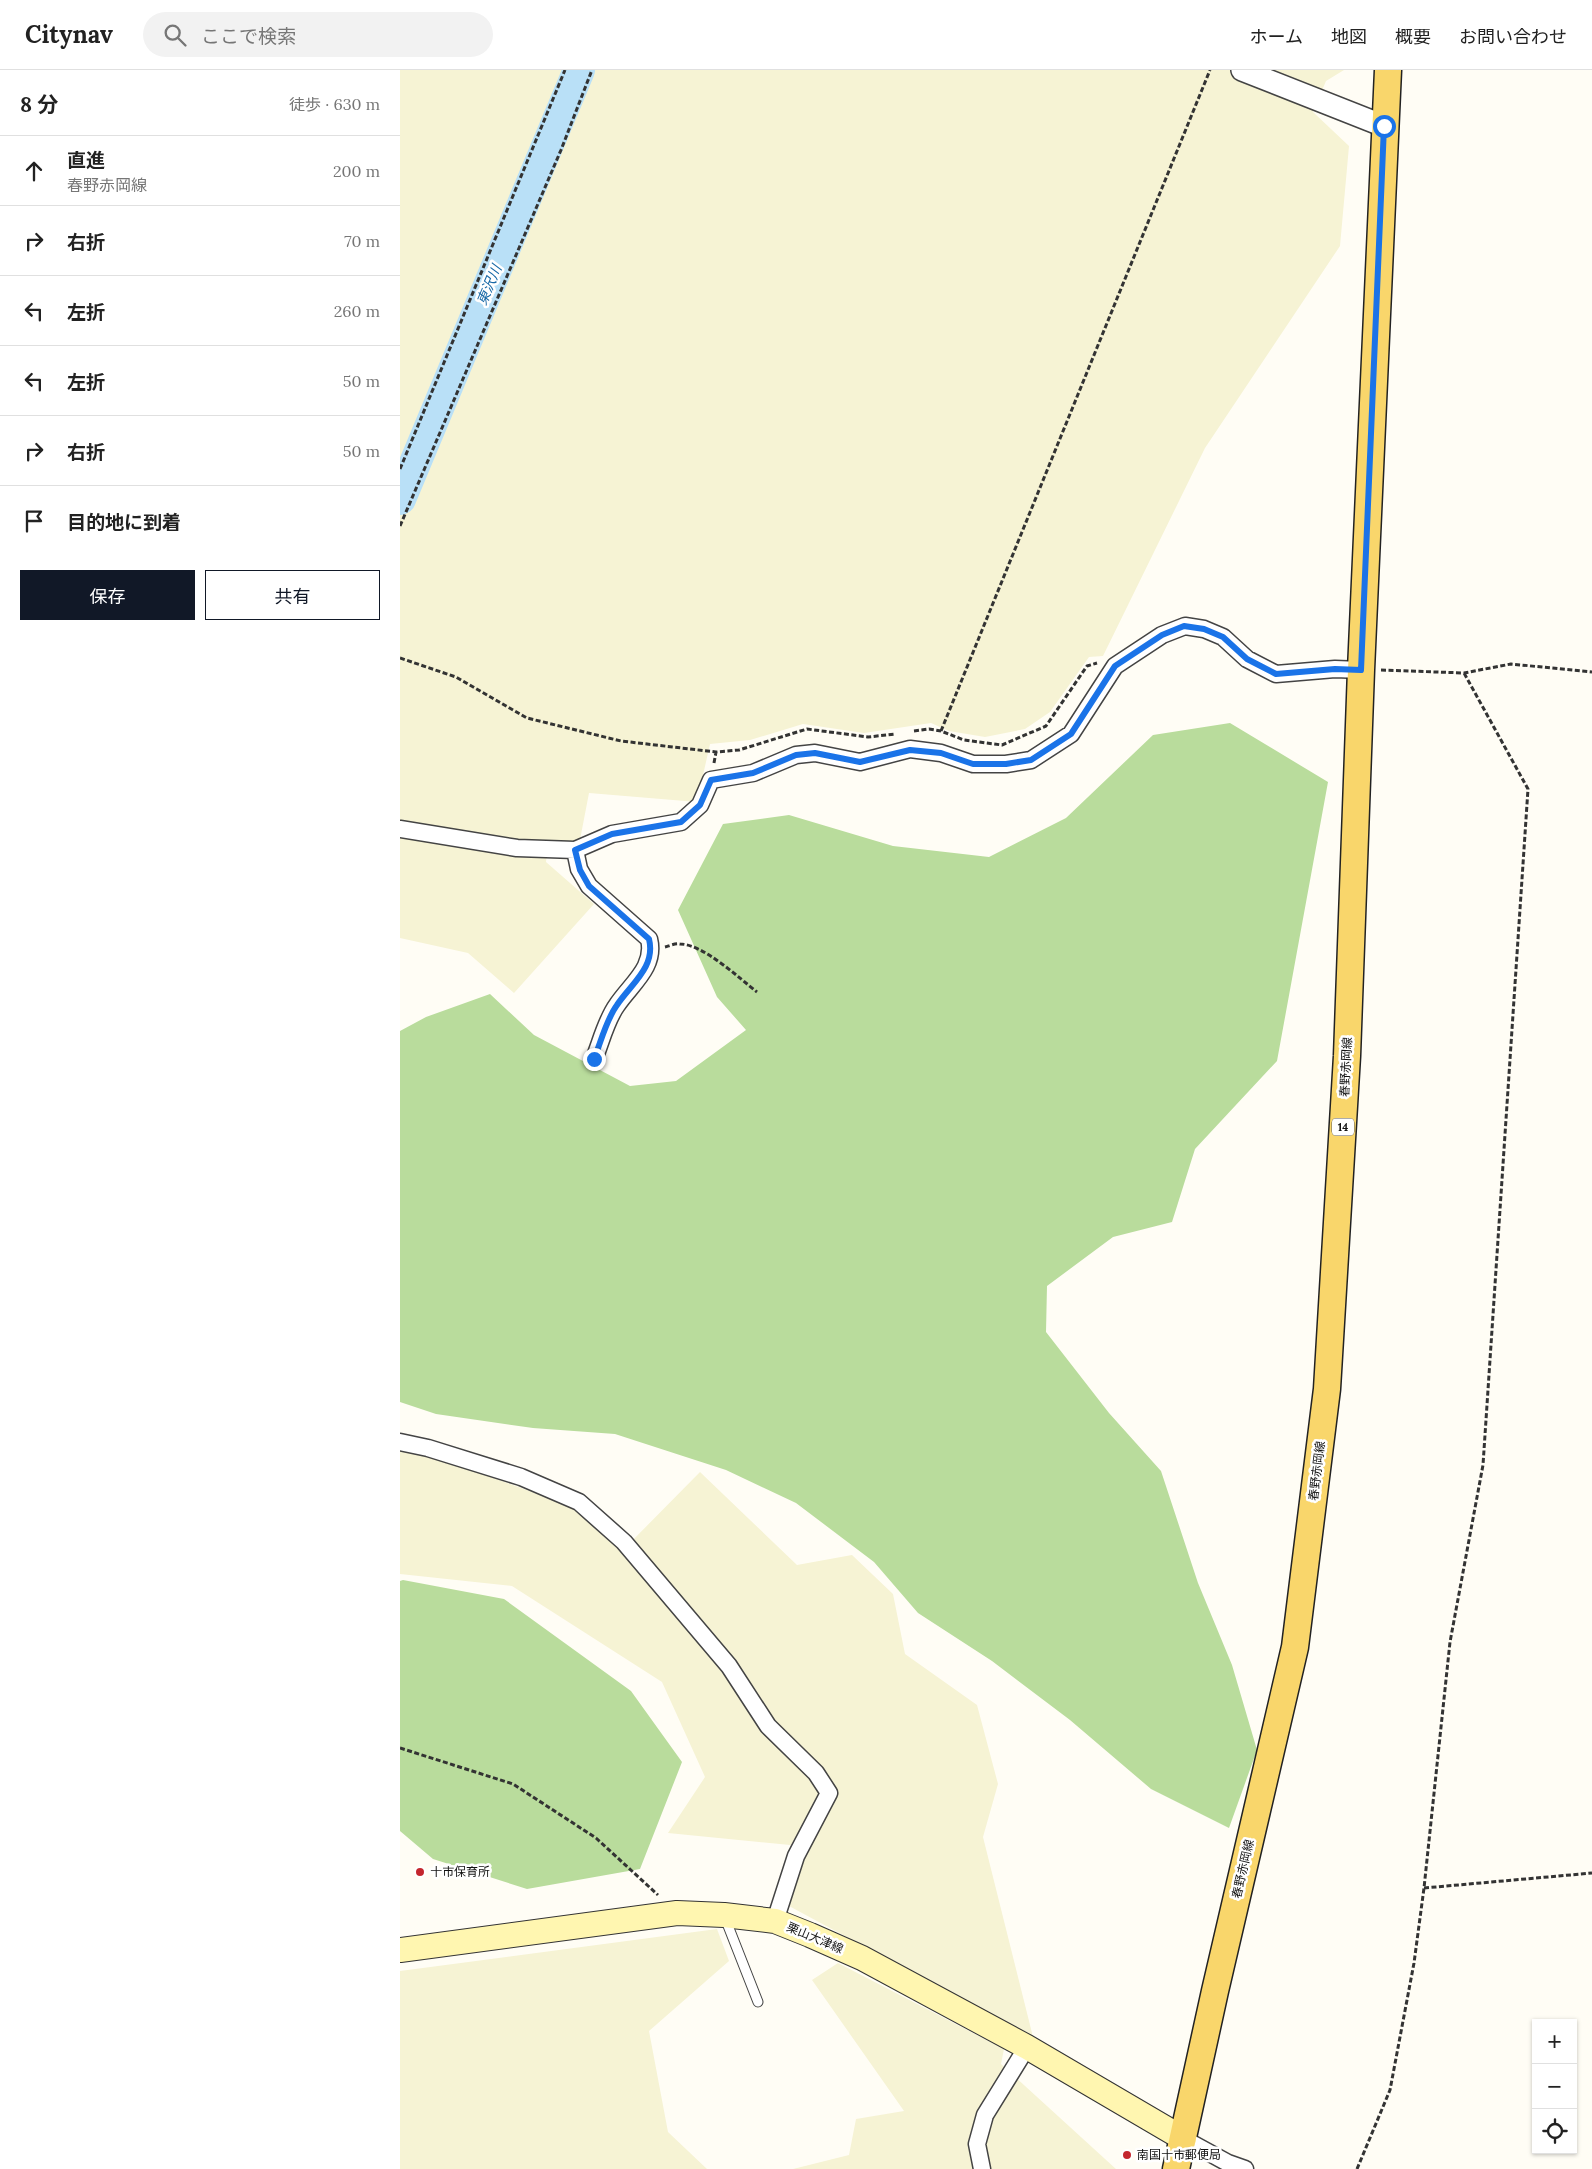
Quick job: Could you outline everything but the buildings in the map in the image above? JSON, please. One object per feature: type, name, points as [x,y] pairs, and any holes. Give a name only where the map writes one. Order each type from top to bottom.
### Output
[{"type":"main road","name":"春野赤岡線","points":[[1176,2169],[1294,1647],[1327,1389],[1347,1056],[1361,670],[1388,70]]},
{"type":"main road","name":"栗山大津線","points":[[400,1950],[677,1913],[724,1915],[775,1921],[862,1958],[1027,2047],[1184,2139]]},
{"type":"street","points":[[1242,70],[1384,126]]},
{"type":"street","points":[[400,829],[517,848],[575,850],[612,834],[681,822],[700,805],[711,780],[753,773],[796,755],[815,753],[860,762],[910,750],[941,753],[973,764],[1006,764],[1031,760],[1071,734],[1115,666],[1162,635],[1184,626],[1204,629],[1223,637],[1247,659],[1276,674],[1335,669],[1361,670]]},
{"type":"street","points":[[575,850],[580,870],[589,886],[649,939],[652,950],[641,977],[616,1006],[594,1059]]},
{"type":"street","points":[[400,1442],[428,1448],[521,1477],[579,1502],[624,1542],[729,1666],[768,1726],[816,1773],[829,1793],[796,1856],[775,1921]]},
{"type":"street","points":[[982,2169],[977,2144],[985,2115],[1027,2047]]},
{"type":"street","points":[[1184,2139],[1228,2163],[1245,2169]]},
{"type":"lane","points":[[724,1915],[758,2002]]},
{"type":"path","points":[[400,469],[565,70]]},
{"type":"path","points":[[400,526],[561,150],[592,70]]},
{"type":"path","points":[[941,731],[1210,70]]},
{"type":"path","points":[[400,658],[456,677],[526,718],[621,741],[716,752],[738,750],[807,729],[868,737],[903,733]]},
{"type":"path","points":[[911,732],[929,729],[941,731],[964,740],[1002,745],[1046,726],[1087,666],[1103,662],[1115,666]]},
{"type":"path","points":[[1361,670],[1464,673],[1511,664],[1592,672]]},
{"type":"path","points":[[1357,2169],[1390,2090],[1414,1963],[1424,1888],[1450,1642],[1483,1464],[1528,789],[1464,673]]},
{"type":"path","points":[[652,950],[680,944],[692,946],[710,956],[757,992]]},
{"type":"path","points":[[400,1748],[513,1784],[596,1838],[677,1913]]},
{"type":"path","points":[[1424,1888],[1592,1873]]},
{"type":"shaded area","points":[[400,70],[1344,70],[1326,81],[1313,112],[1349,146],[1340,246],[1205,448],[1103,656],[1089,657],[1050,712],[1025,729],[985,737],[949,731],[931,723],[864,733],[803,724],[750,740],[710,744],[697,802],[589,793],[579,845],[548,841],[546,862],[594,904],[514,993],[468,953],[400,938]]},
{"type":"shaded area","points":[[400,1444],[582,1510],[624,1549],[700,1472],[797,1565],[852,1555],[893,1594],[905,1654],[977,1705],[998,1784],[983,1837],[1033,2037],[789,1906],[806,1853],[790,1845],[668,1833],[705,1777],[662,1682],[512,1586],[400,1574]]},
{"type":"shaded area","points":[[717,1929],[729,1961],[649,2031],[668,2132],[707,2169],[400,2169],[400,1971]]},
{"type":"shaded area","points":[[838,1963],[1004,2049],[1001,2064],[1116,2169],[793,2169],[849,2155],[856,2119],[904,2111],[812,1980]]},
{"type":"green space","points":[[1230,723],[1328,782],[1277,1061],[1195,1149],[1172,1222],[1113,1237],[1047,1286],[1046,1332],[1109,1413],[1161,1471],[1198,1583],[1232,1665],[1257,1750],[1229,1828],[1151,1789],[1070,1720],[992,1661],[918,1613],[874,1562],[796,1503],[726,1470],[615,1434],[533,1428],[436,1414],[400,1402],[400,1031],[426,1017],[490,994],[534,1035],[630,1086],[676,1081],[746,1030],[717,997],[678,910],[723,824],[789,815],[893,846],[989,857],[1066,818],[1153,735]]},
{"type":"green space","points":[[400,1581],[504,1599],[631,1691],[682,1762],[640,1869],[527,1889],[433,1859],[400,1831]]},
{"type":"waterway","name":"東沢川","points":[[400,499],[579,70]]},
{"type":"place","name":"十市保育所","points":[[420,1872]]},
{"type":"place","name":"南国十市郵便局","points":[[1127,2155]]},
{"type":"route","points":[[594,1059],[616,1006],[641,977],[652,950],[649,939],[589,886],[580,870],[575,850],[612,834],[681,822],[700,805],[711,780],[753,773],[796,755],[815,753],[860,762],[910,750],[941,753],[973,764],[1006,764],[1031,760],[1071,734],[1115,666],[1162,635],[1184,626],[1204,629],[1223,637],[1247,659],[1276,674],[1335,669],[1361,670],[1384,126]]}]
